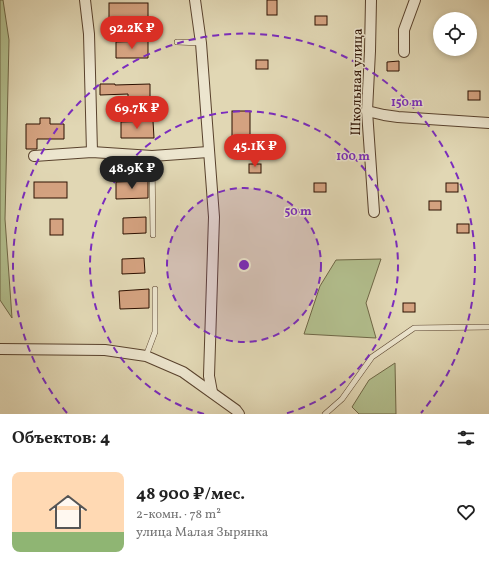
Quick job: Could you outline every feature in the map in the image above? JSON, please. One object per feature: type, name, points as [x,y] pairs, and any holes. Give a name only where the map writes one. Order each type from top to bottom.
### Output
[{"type":"street","points":[[85,0],[89,34],[92,152]]},
{"type":"street","points":[[195,0],[201,43],[214,217],[209,376],[212,392]]},
{"type":"street","name":"Школьная улица","points":[[371,0],[367,111],[374,212]]},
{"type":"street","points":[[404,52],[404,30],[415,0]]},
{"type":"street","points":[[367,111],[398,117],[489,123]]},
{"type":"street","points":[[34,156],[92,152],[152,156],[208,152]]},
{"type":"street","points":[[0,349],[105,350],[146,356],[183,372],[238,412],[249,414]]},
{"type":"lane","points":[[177,42],[201,43]]},
{"type":"lane","points":[[152,156],[153,235]]},
{"type":"lane","points":[[146,356],[154,332],[155,289]]},
{"type":"lane","points":[[324,414],[342,399],[372,357],[414,328],[489,327]]},
{"type":"green space","points":[[0,0],[3,0],[9,40],[5,219],[12,318],[0,300]]},
{"type":"green space","points":[[381,259],[366,303],[376,338],[304,334],[320,286],[336,260]]},
{"type":"green space","points":[[395,363],[396,414],[359,414],[352,407],[369,380]]},
{"type":"building","points":[[267,0],[277,0],[277,15],[267,15]]},
{"type":"building","points":[[109,3],[148,3],[148,24],[109,24]]},
{"type":"building","points":[[315,16],[327,16],[327,25],[315,25]]},
{"type":"building","points":[[148,41],[148,58],[116,58],[116,42]]},
{"type":"building","points":[[256,60],[268,60],[268,69],[256,69]]},
{"type":"building","points":[[399,61],[399,71],[387,71],[387,62]]},
{"type":"building","points":[[100,84],[150,84],[150,100],[128,101],[128,94],[100,95]]},
{"type":"building","points":[[468,91],[480,91],[480,100],[468,100]]},
{"type":"building","points":[[232,111],[250,111],[250,138],[232,138]]},
{"type":"building","points":[[40,118],[50,118],[50,124],[64,124],[64,139],[37,139],[37,149],[26,149],[26,124],[40,124]]},
{"type":"building","points":[[153,121],[154,138],[121,138],[121,122]]},
{"type":"building","points":[[249,164],[261,164],[261,173],[249,173]]},
{"type":"building","points":[[148,181],[148,198],[116,199],[116,182]]},
{"type":"building","points":[[34,182],[67,182],[67,198],[34,198]]},
{"type":"building","points":[[314,183],[326,183],[326,192],[314,192]]},
{"type":"building","points":[[446,183],[458,183],[458,192],[446,192]]},
{"type":"building","points":[[429,201],[441,201],[441,210],[429,210]]},
{"type":"building","points":[[146,217],[146,233],[123,234],[123,218]]},
{"type":"building","points":[[50,219],[63,219],[63,235],[50,235]]},
{"type":"building","points":[[457,224],[469,224],[469,233],[457,233]]},
{"type":"building","points":[[144,258],[145,273],[122,274],[122,259]]},
{"type":"building","points":[[149,289],[149,308],[120,309],[119,291]]},
{"type":"building","points":[[403,303],[415,303],[415,312],[403,312]]}]
